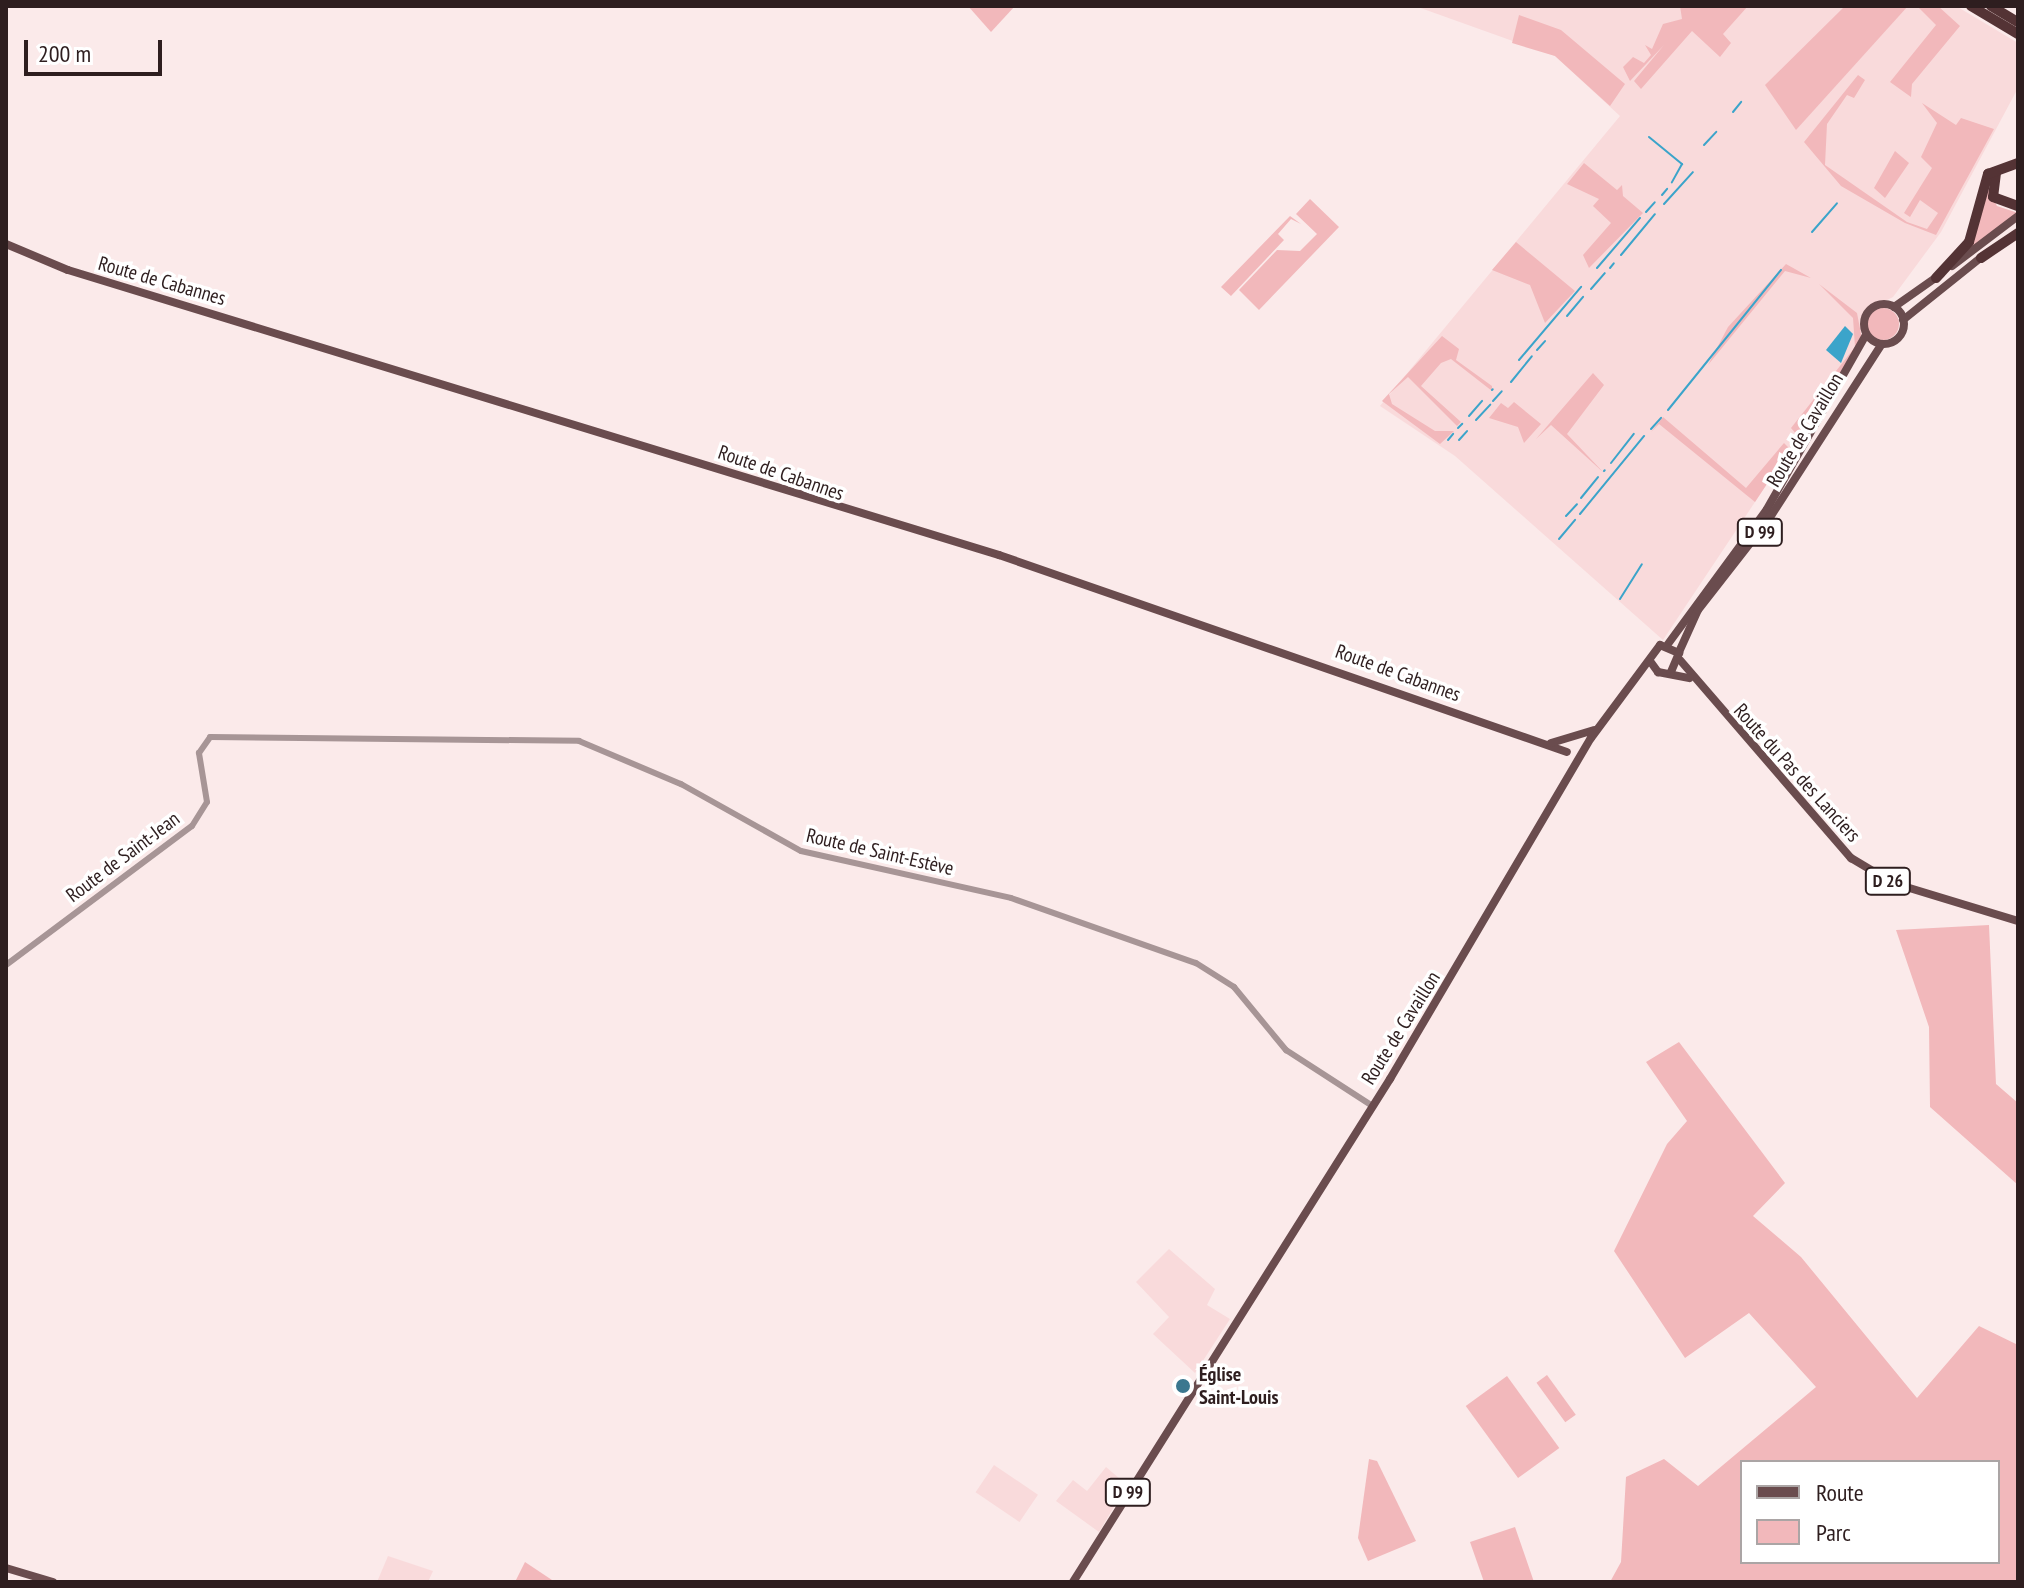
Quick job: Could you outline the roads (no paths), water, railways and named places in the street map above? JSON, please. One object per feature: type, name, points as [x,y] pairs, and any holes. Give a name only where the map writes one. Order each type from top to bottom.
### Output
[{"type":"highway","points":[[1971,6],[2018,34]]},
{"type":"highway","points":[[1991,6],[2018,22]]},
{"type":"highway","points":[[2018,165],[1996,173],[1991,187],[1996,201],[2018,206]]},
{"type":"highway","points":[[1936,278],[1969,242],[1988,174],[2018,165]]},
{"type":"highway","points":[[1981,258],[2018,231]]},
{"type":"main road","points":[[1981,258],[1903,320],[1899,337],[1881,345],[1866,335],[1868,311],[1894,307],[2018,216]]},
{"type":"main road","name":"Route de Cabannes","points":[[6,244],[68,270],[1030,565],[1581,757]]},
{"type":"main road","points":[[1894,307],[1903,320]]},
{"type":"main road","name":"Route de Cavaillon","points":[[1668,644],[1767,509],[1866,335]]},
{"type":"main road","name":"Route de Cavaillon","points":[[1680,656],[1698,610],[1769,519],[1881,345]]},
{"type":"main road","points":[[1601,725],[1579,737],[1587,744],[1638,680],[1654,649],[1668,644],[1680,656],[1671,672],[1656,670],[1638,680]]},
{"type":"main road","name":"Route du Pas des Lanciers","points":[[1680,656],[1695,682],[1851,858],[1893,883],[2018,921]]},
{"type":"main road","points":[[1650,661],[1656,670]]},
{"type":"main road","name":"Route du Pas des Lanciers","points":[[1671,672],[1695,682]]},
{"type":"main road","name":"Route de Cabannes","points":[[1543,743],[1579,737]]},
{"type":"main road","points":[[1568,741],[1569,775]]},
{"type":"main road","name":"Route de Cavaillon","points":[[1073,1582],[1371,1105],[1587,744]]},
{"type":"main road","points":[[6,1568],[53,1582]]},
{"type":"street","name":"Route de Saint-Estève","points":[[200,746],[225,736],[591,744],[681,784],[801,851],[1011,898],[1196,963],[1234,987],[1294,1056],[1371,1105]]},
{"type":"street","name":"Route de Saint-Jean","points":[[6,965],[192,826],[207,802],[200,746]]},
{"type":"water","points":[[1845,326],[1853,334],[1841,363],[1826,350]]},
{"type":"waterway","points":[[1733,112],[1741,102]]},
{"type":"waterway","points":[[1704,145],[1716,132]]},
{"type":"waterway","points":[[1649,137],[1682,164],[1672,182]]},
{"type":"waterway","points":[[1664,204],[1693,172]]},
{"type":"waterway","points":[[1662,195],[1667,189]]},
{"type":"waterway","points":[[1646,212],[1655,202]]},
{"type":"waterway","points":[[1812,232],[1837,203]]},
{"type":"waterway","points":[[1621,255],[1655,214]]},
{"type":"waterway","points":[[1597,268],[1640,218]]},
{"type":"waterway","points":[[1610,268],[1614,263]]},
{"type":"waterway","points":[[1668,410],[1781,270]]},
{"type":"waterway","points":[[1591,289],[1605,273]]},
{"type":"waterway","points":[[1519,360],[1581,287]]},
{"type":"waterway","points":[[1567,316],[1583,297]]},
{"type":"waterway","points":[[1537,350],[1545,341]]},
{"type":"waterway","points":[[1511,382],[1532,356]]},
{"type":"waterway","points":[[1493,401],[1502,391]]},
{"type":"waterway","points":[[1469,416],[1482,401]]},
{"type":"waterway","points":[[1476,420],[1490,405]]},
{"type":"waterway","points":[[1651,429],[1661,418]]},
{"type":"waterway","points":[[1458,428],[1462,424]]},
{"type":"waterway","points":[[1459,440],[1467,431]]},
{"type":"waterway","points":[[1448,440],[1453,434]]},
{"type":"waterway","points":[[1611,463],[1634,434]]},
{"type":"waterway","points":[[1580,514],[1644,436]]},
{"type":"waterway","points":[[1581,498],[1598,477]]},
{"type":"waterway","points":[[1566,516],[1577,504]]},
{"type":"waterway","points":[[1559,539],[1575,520]]},
{"type":"waterway","points":[[1620,599],[1642,564]]},
{"type":"place","name":"Église Saint-Louis","points":[[1183,1386]]}]
